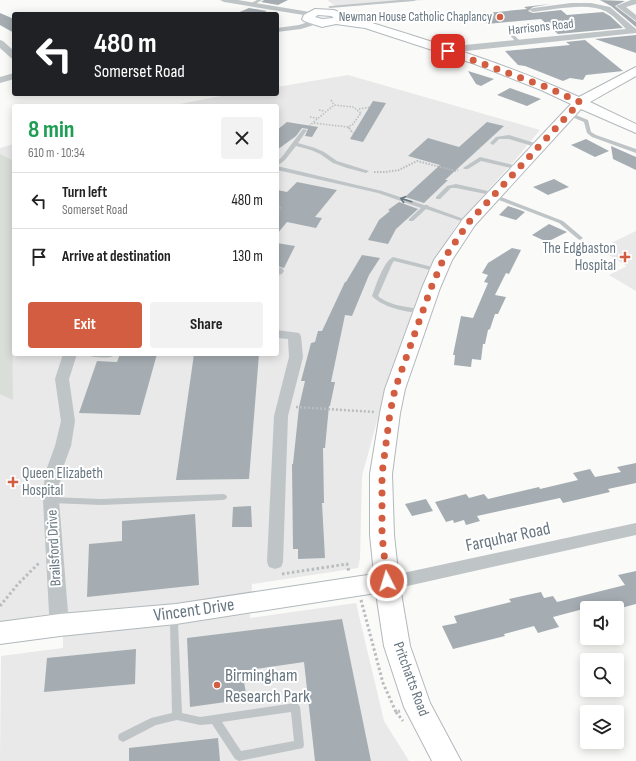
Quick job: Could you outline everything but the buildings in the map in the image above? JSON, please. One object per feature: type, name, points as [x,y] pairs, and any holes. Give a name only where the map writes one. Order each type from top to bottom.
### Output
[{"type":"street","points":[[224,0],[313,16],[326,23],[330,10]]},
{"type":"street","points":[[636,1],[620,6],[636,19]]},
{"type":"street","points":[[533,10],[587,5],[598,6],[607,9],[635,31]]},
{"type":"street","points":[[279,30],[301,27],[322,7],[368,25],[448,51],[546,87],[574,108],[636,129]]},
{"type":"street","name":"Harrisons Road","points":[[448,51],[519,42],[635,31]]},
{"type":"street","points":[[0,44],[12,54]]},
{"type":"street","name":"Pritchatts Road","points":[[447,761],[418,707],[397,646],[387,581],[382,535],[382,474],[390,413],[395,389],[438,270],[443,260],[469,222],[574,108],[636,71]]},
{"type":"street","points":[[0,80],[12,77]]},
{"type":"street","points":[[276,568],[277,488],[283,406],[296,357],[294,336],[279,334]]},
{"type":"street","name":"Brailsford Drive","points":[[60,625],[51,500],[53,473],[63,446],[68,421],[62,379],[69,356]]},
{"type":"street","name":"Farquhar Road","points":[[387,581],[403,580],[636,529]]},
{"type":"street","name":"Vincent Drive","points":[[0,634],[60,625],[176,614],[367,586],[387,581]]},
{"type":"lane","points":[[251,5],[260,0]]},
{"type":"lane","points":[[330,10],[414,0]]},
{"type":"lane","points":[[519,42],[510,33],[530,31],[525,25]]},
{"type":"lane","points":[[574,108],[586,121],[589,133],[636,151]]},
{"type":"lane","points":[[279,162],[305,130]]},
{"type":"lane","points":[[493,143],[498,138],[509,138],[539,146]]},
{"type":"lane","points":[[295,144],[313,149],[335,162],[348,167],[366,171]]},
{"type":"lane","points":[[466,168],[480,159],[519,168]]},
{"type":"lane","points":[[279,168],[380,192],[426,206],[469,222]]},
{"type":"lane","points":[[438,198],[449,187],[456,186],[494,195],[561,222],[576,233],[580,238]]},
{"type":"lane","points":[[411,220],[426,206]]},
{"type":"lane","points":[[422,311],[387,305],[375,296],[389,263],[393,259],[438,270]]},
{"type":"lane","points":[[51,500],[100,502],[223,497]]},
{"type":"lane","points":[[176,614],[174,623],[178,716]]},
{"type":"lane","points":[[123,737],[154,721],[178,716],[200,721],[295,707],[299,745],[239,756],[214,719]]},
{"type":"path","points":[[331,100],[334,105]]},
{"type":"path","points":[[354,133],[348,127],[313,123],[334,105],[347,104],[359,109],[370,107]]},
{"type":"path","points":[[348,127],[358,118],[361,113],[359,109]]},
{"type":"path","points":[[319,110],[325,112]]},
{"type":"path","points":[[310,117],[317,118]]},
{"type":"path","points":[[358,118],[362,119]]},
{"type":"path","points":[[366,171],[389,172],[401,170],[412,162],[417,161],[456,171],[466,168]]},
{"type":"path","points":[[283,406],[390,413]]},
{"type":"path","points":[[0,606],[37,564],[54,555]]},
{"type":"path","points":[[276,568],[347,564]]},
{"type":"shaded area","points":[[327,0],[425,0],[337,7]]},
{"type":"shaded area","points":[[348,75],[540,130],[456,226],[427,272],[386,388],[362,476],[360,558],[358,568],[252,584],[250,618],[356,603],[384,721],[409,761],[0,761],[1,656],[63,648],[63,612],[0,622],[0,148],[12,145],[12,356],[279,356],[279,104],[180,104],[222,96],[279,96],[279,87]]},
{"type":"shaded area","points":[[0,154],[12,160],[13,400],[0,394]]},
{"type":"shaded area","name":"The Edgbaston Hospital","points":[[636,231],[636,291],[609,275],[627,266],[599,249]]},
{"type":"place","name":"Newman House Catholic Chaplancy","points":[[500,17]]},
{"type":"place","name":"The Edgbaston Hospital","points":[[625,257]]},
{"type":"place","name":"Queen Elizabeth Hospital","points":[[13,482]]},
{"type":"place","name":"Birmingham Research Park","points":[[217,685]]},
{"type":"route","points":[[387,581],[382,535],[382,474],[390,413],[395,389],[431,288],[443,260],[469,222],[580,102],[479,61],[448,51]]}]
